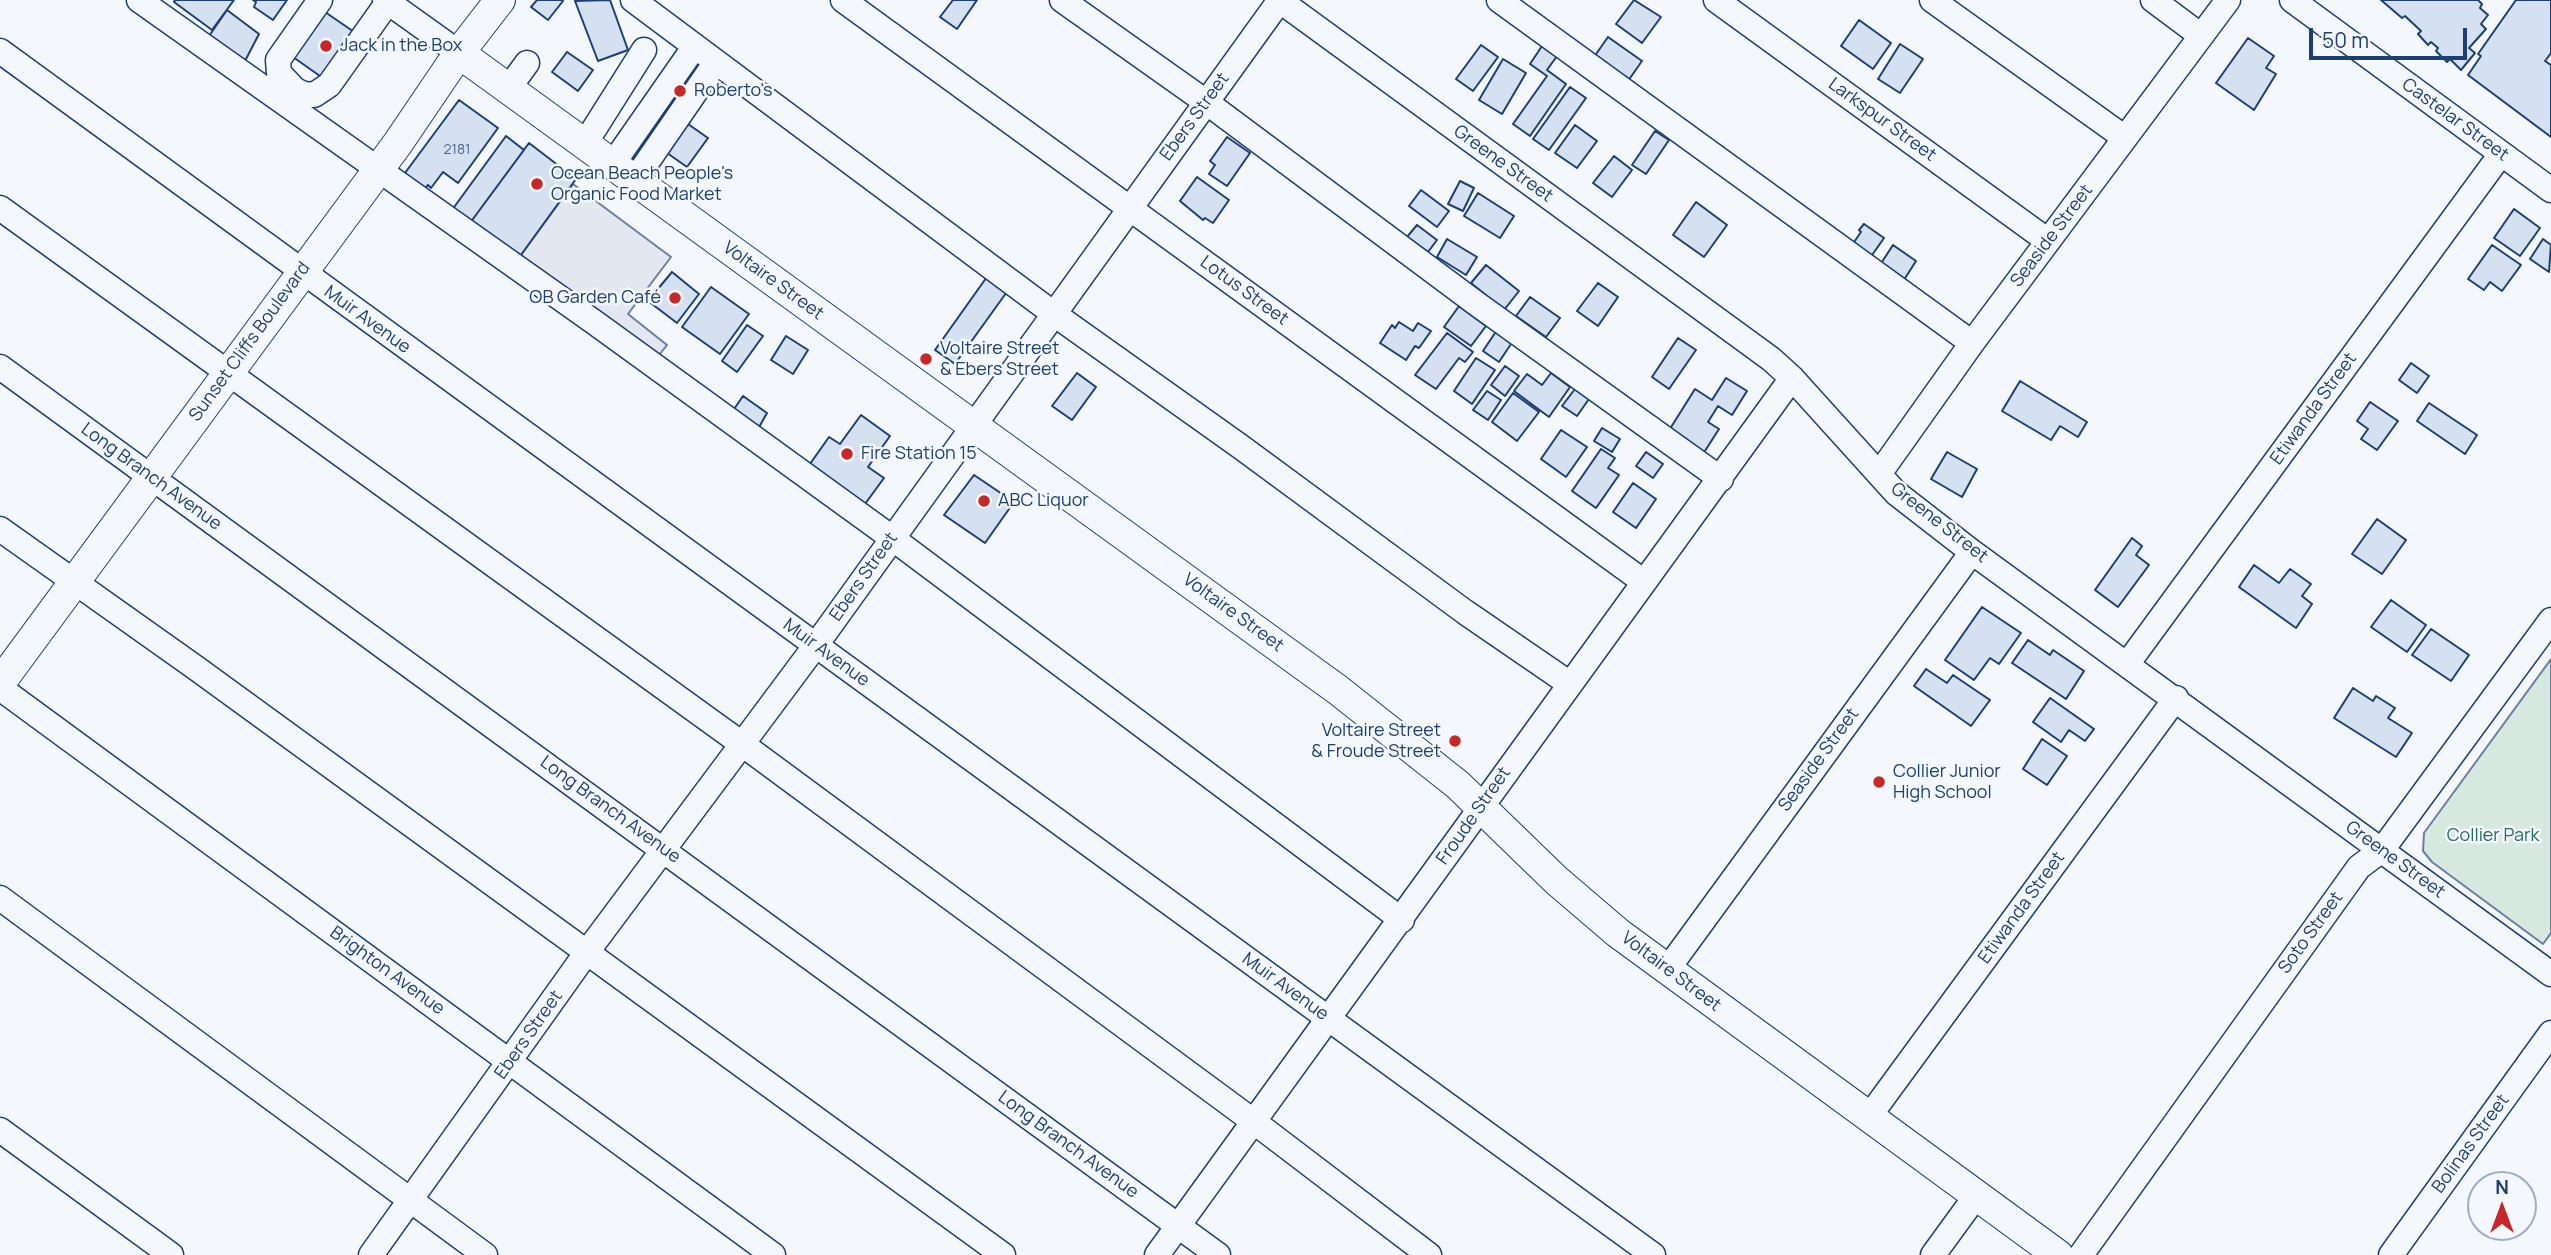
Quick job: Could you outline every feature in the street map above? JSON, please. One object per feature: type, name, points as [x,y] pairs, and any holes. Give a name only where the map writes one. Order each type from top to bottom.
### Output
[{"type":"main road","name":"Sunset Cliffs Boulevard","points":[[0,686],[459,54],[505,5]]},
{"type":"main road","name":"Voltaire Street","points":[[459,54],[1338,690],[1421,754],[1481,805],[1577,898],[1667,970],[2058,1255]]},
{"type":"street","points":[[139,0],[616,338],[892,538],[1402,920]]},
{"type":"street","points":[[320,0],[278,60],[279,74],[295,90],[304,94],[314,95],[329,85],[387,1]]},
{"type":"street","points":[[633,0],[1054,314],[1465,612],[1570,684]]},
{"type":"street","name":"Lotus Street","points":[[843,0],[1644,582]]},
{"type":"street","points":[[1062,0],[1206,102],[1477,304],[1721,479]]},
{"type":"street","name":"Ebers Street","points":[[372,1255],[587,952],[816,645],[1280,0]]},
{"type":"street","name":"Greene Street","points":[[1280,0],[1771,359],[1792,378],[1896,493],[1972,552],[2176,698],[2551,974]]},
{"type":"street","points":[[1499,0],[1972,343]]},
{"type":"street","name":"Larkspur Street","points":[[1716,0],[2048,241]]},
{"type":"street","points":[[1932,0],[2125,138]]},
{"type":"street","points":[[2153,0],[2200,35]]},
{"type":"street","name":"Seaside Street","points":[[1879,474],[1972,343],[2228,0]]},
{"type":"street","name":"Castelar Street","points":[[2292,0],[2551,190]]},
{"type":"street","name":"Voltaire Street","points":[[387,1],[459,54]]},
{"type":"street","points":[[623,173],[695,46]]},
{"type":"street","points":[[584,145],[644,50]]},
{"type":"street","name":"Muir Avenue","points":[[0,51],[1653,1255]]},
{"type":"street","points":[[623,173],[716,62]]},
{"type":"street","points":[[508,89],[527,63]]},
{"type":"street","name":"Etiwanda Street","points":[[2127,663],[2501,154]]},
{"type":"street","points":[[0,208],[742,744],[963,910],[1253,1121],[1429,1255]]},
{"type":"street","name":"Long Branch Avenue","points":[[0,367],[1218,1255]]},
{"type":"street","name":"Froude Street","points":[[1157,1255],[1792,378]]},
{"type":"street","points":[[0,529],[1003,1255]]},
{"type":"street","name":"Seaside Street","points":[[1667,970],[1972,552]]},
{"type":"street","name":"Soto Street","points":[[2081,1255],[2359,867],[2382,850],[2551,620]]},
{"type":"street","name":"Brighton Avenue","points":[[0,686],[773,1255]]},
{"type":"street","name":"Etiwanda Street","points":[[1868,1118],[2176,698]]},
{"type":"street","points":[[0,898],[485,1255]]},
{"type":"street","name":"Bolinas Street","points":[[2391,1255],[2551,1033]]},
{"type":"street","points":[[0,1130],[171,1255]]},
{"type":"street","points":[[1933,1255],[1976,1196]]},
{"type":"green space","name":"Collier Park","points":[[2551,659],[2551,933],[2543,944],[2432,862],[2423,851],[2424,833]]},
{"type":"shaded area","points":[[573,184],[671,257],[628,314],[667,345],[656,359],[518,259]]},
{"type":"building","points":[[234,0],[212,30],[174,2]]},
{"type":"building","points":[[253,0],[287,0],[273,20],[254,7],[256,2]]},
{"type":"building","points":[[537,0],[563,1],[548,20],[531,7]]},
{"type":"building","points":[[610,0],[628,50],[598,61],[575,1]]},
{"type":"building","points":[[953,0],[977,0],[957,29],[940,17]]},
{"type":"building","points":[[1634,0],[1661,17],[1642,43],[1616,24]]},
{"type":"building","points":[[2381,0],[2478,0],[2482,4],[2480,8],[2488,15],[2481,24],[2486,29],[2469,48],[2475,53],[2461,70],[2450,59],[2447,62],[2431,42],[2428,45],[2418,34],[2421,31],[2405,16],[2402,18]]},
{"type":"building","points":[[2516,0],[2551,0],[2551,53],[2545,61],[2551,65],[2551,137],[2468,75],[2481,56],[2478,54]]},
{"type":"building","points":[[227,10],[259,34],[245,61],[209,36]]},
{"type":"building","name":"Jack in the Box","points":[[325,12],[360,36],[327,81],[293,57]]},
{"type":"building","points":[[1859,20],[1891,43],[1873,69],[1841,46]]},
{"type":"building","points":[[1608,37],[1642,61],[1628,81],[1594,57]]},
{"type":"building","points":[[2248,38],[2274,56],[2266,68],[2276,74],[2254,110],[2216,83]]},
{"type":"building","points":[[1900,44],[1923,59],[1900,93],[1878,79]]},
{"type":"building","points":[[1481,45],[1498,57],[1473,91],[1456,79]]},
{"type":"building","points":[[1542,46],[1557,56],[1547,70],[1566,84],[1530,136],[1513,124],[1547,76],[1530,64]]},
{"type":"building","points":[[567,52],[593,70],[578,91],[552,72]]},
{"type":"building","points":[[1503,59],[1526,73],[1502,114],[1479,100]]},
{"type":"building","points":[[1570,87],[1586,98],[1549,150],[1533,139]]},
{"type":"building","points":[[459,100],[498,128],[458,183],[443,172],[431,188],[428,185],[422,192],[402,177]]},
{"type":"building","points":[[688,124],[708,138],[687,167],[667,153]]},
{"type":"building","points":[[1575,125],[1597,141],[1577,168],[1555,153]]},
{"type":"building","points":[[1655,131],[1669,140],[1646,174],[1632,165]]},
{"type":"building","points":[[506,136],[524,150],[470,223],[452,210]]},
{"type":"building","points":[[1227,137],[1250,153],[1227,186],[1209,174],[1215,165],[1210,161]]},
{"type":"building","points":[[529,143],[576,179],[518,259],[470,223]]},
{"type":"building","points":[[1614,156],[1632,170],[1612,197],[1593,183]]},
{"type":"building","points":[[1197,177],[1229,200],[1213,223],[1205,218],[1203,220],[1180,201]]},
{"type":"building","points":[[1460,181],[1474,188],[1463,211],[1448,204]]},
{"type":"building","points":[[1421,190],[1449,211],[1437,227],[1409,206]]},
{"type":"building","points":[[1478,193],[1514,216],[1500,238],[1464,216]]},
{"type":"building","points":[[1696,202],[1727,225],[1704,257],[1673,235]]},
{"type":"building","points":[[2514,209],[2540,228],[2520,256],[2494,238]]},
{"type":"building","points":[[1864,224],[1884,238],[1870,258],[1852,245]]},
{"type":"building","points":[[1417,225],[1437,240],[1428,252],[1407,237]]},
{"type":"building","points":[[1447,239],[1477,257],[1466,275],[1437,257]]},
{"type":"building","points":[[2543,239],[2551,245],[2549,272],[2530,259]]},
{"type":"building","points":[[1893,245],[1916,261],[1902,283],[1878,268]]},
{"type":"building","points":[[2492,245],[2521,265],[2502,291],[2490,282],[2484,290],[2468,279]]},
{"type":"building","points":[[1486,265],[1519,291],[1504,310],[1471,283]]},
{"type":"building","points":[[672,272],[699,294],[677,323],[648,301]]},
{"type":"building","points":[[989,274],[1009,289],[955,364],[935,350]]},
{"type":"building","points":[[1598,283],[1618,297],[1598,326],[1577,311]]},
{"type":"building","points":[[711,287],[749,314],[720,354],[682,327]]},
{"type":"building","points":[[1530,297],[1560,318],[1546,337],[1516,316]]},
{"type":"building","points":[[1459,306],[1486,326],[1471,346],[1444,327]]},
{"type":"building","points":[[1399,322],[1413,331],[1418,323],[1431,331],[1419,348],[1415,346],[1406,360],[1380,343],[1392,325],[1395,328]]},
{"type":"building","points":[[747,325],[763,336],[737,372],[722,361]]},
{"type":"building","points":[[1497,330],[1513,341],[1499,362],[1483,351]]},
{"type":"building","points":[[1447,333],[1473,352],[1465,362],[1459,358],[1436,389],[1415,375]]},
{"type":"building","points":[[786,336],[808,350],[793,374],[771,360]]},
{"type":"building","points":[[1678,338],[1696,350],[1669,389],[1652,377]]},
{"type":"building","points":[[1476,358],[1495,370],[1472,404],[1454,391]]},
{"type":"building","points":[[2411,363],[2429,376],[2417,393],[2399,380]]},
{"type":"building","points":[[1505,366],[1519,376],[1505,396],[1491,385]]},
{"type":"building","points":[[1077,373],[1096,387],[1072,420],[1052,406]]},
{"type":"building","points":[[1551,373],[1570,387],[1549,417],[1514,391],[1527,374],[1542,385]]},
{"type":"building","points":[[1726,378],[1747,391],[1732,415],[1718,406],[1708,422],[1719,429],[1703,454],[1668,432],[1695,389],[1712,400]]},
{"type":"building","points":[[2020,381],[2087,422],[2078,437],[2060,426],[2051,440],[2002,411]]},
{"type":"building","points":[[1575,389],[1589,399],[1577,416],[1562,406]]},
{"type":"building","points":[[1487,391],[1501,400],[1488,420],[1473,410]]},
{"type":"building","points":[[1513,393],[1539,412],[1517,441],[1492,422]]},
{"type":"building","points":[[743,396],[767,413],[758,429],[732,412]]},
{"type":"building","points":[[2370,402],[2398,421],[2377,450],[2361,439],[2368,429],[2357,421]]},
{"type":"building","points":[[2429,403],[2477,435],[2465,454],[2417,421]]},
{"type":"building","name":"Fire Station 15","points":[[861,415],[890,436],[868,467],[884,478],[865,504],[810,464],[829,437],[840,444]]},
{"type":"building","points":[[1602,428],[1620,439],[1612,452],[1594,441]]},
{"type":"building","points":[[1561,430],[1587,447],[1566,477],[1541,459]]},
{"type":"building","points":[[1601,449],[1615,458],[1608,468],[1619,475],[1596,508],[1572,491]]},
{"type":"building","points":[[1646,452],[1663,464],[1653,478],[1636,466]]},
{"type":"building","points":[[1947,452],[1977,469],[1962,497],[1931,479]]},
{"type":"building","points":[[974,475],[1014,502],[985,543],[944,515]]},
{"type":"building","points":[[1633,483],[1656,499],[1636,528],[1613,512]]},
{"type":"building","points":[[2377,519],[2406,540],[2382,574],[2352,554]]},
{"type":"building","points":[[2132,538],[2142,546],[2136,555],[2149,565],[2118,607],[2095,590]]},
{"type":"building","points":[[2254,565],[2279,583],[2290,569],[2311,584],[2302,596],[2312,604],[2296,628],[2239,587]]},
{"type":"building","points":[[2391,600],[2426,625],[2407,652],[2371,627]]},
{"type":"building","points":[[1982,607],[2021,633],[1999,664],[1990,658],[1974,680],[1945,660]]},
{"type":"building","points":[[2431,629],[2469,655],[2451,681],[2412,655]]},
{"type":"building","points":[[2028,640],[2050,655],[2053,650],[2084,671],[2066,699],[2012,663]]},
{"type":"building","points":[[1926,669],[1947,683],[1953,675],[1990,700],[1971,726],[1914,686]]},
{"type":"building","points":[[2353,688],[2373,701],[2376,696],[2395,708],[2388,718],[2412,733],[2396,757],[2334,718]]},
{"type":"building","points":[[2050,698],[2094,729],[2085,741],[2069,730],[2061,742],[2033,722]]},
{"type":"building","points":[[2042,739],[2067,756],[2047,785],[2023,769]]},
{"type":"place","name":"Jack in the Box","points":[[326,46]]},
{"type":"place","name":"Roberto's","points":[[680,91]]},
{"type":"place","name":"Ocean Beach People's Organic Food Market","points":[[537,184]]},
{"type":"place","name":"OB Garden Café","points":[[675,298]]},
{"type":"place","name":"Voltaire Street & Ebers Street","points":[[926,359]]},
{"type":"place","name":"Fire Station 15","points":[[847,454]]},
{"type":"place","name":"ABC Liquor","points":[[984,501]]},
{"type":"place","name":"Voltaire Street & Froude Street","points":[[1455,741]]},
{"type":"place","name":"Collier Junior High School","points":[[1879,782]]}]
